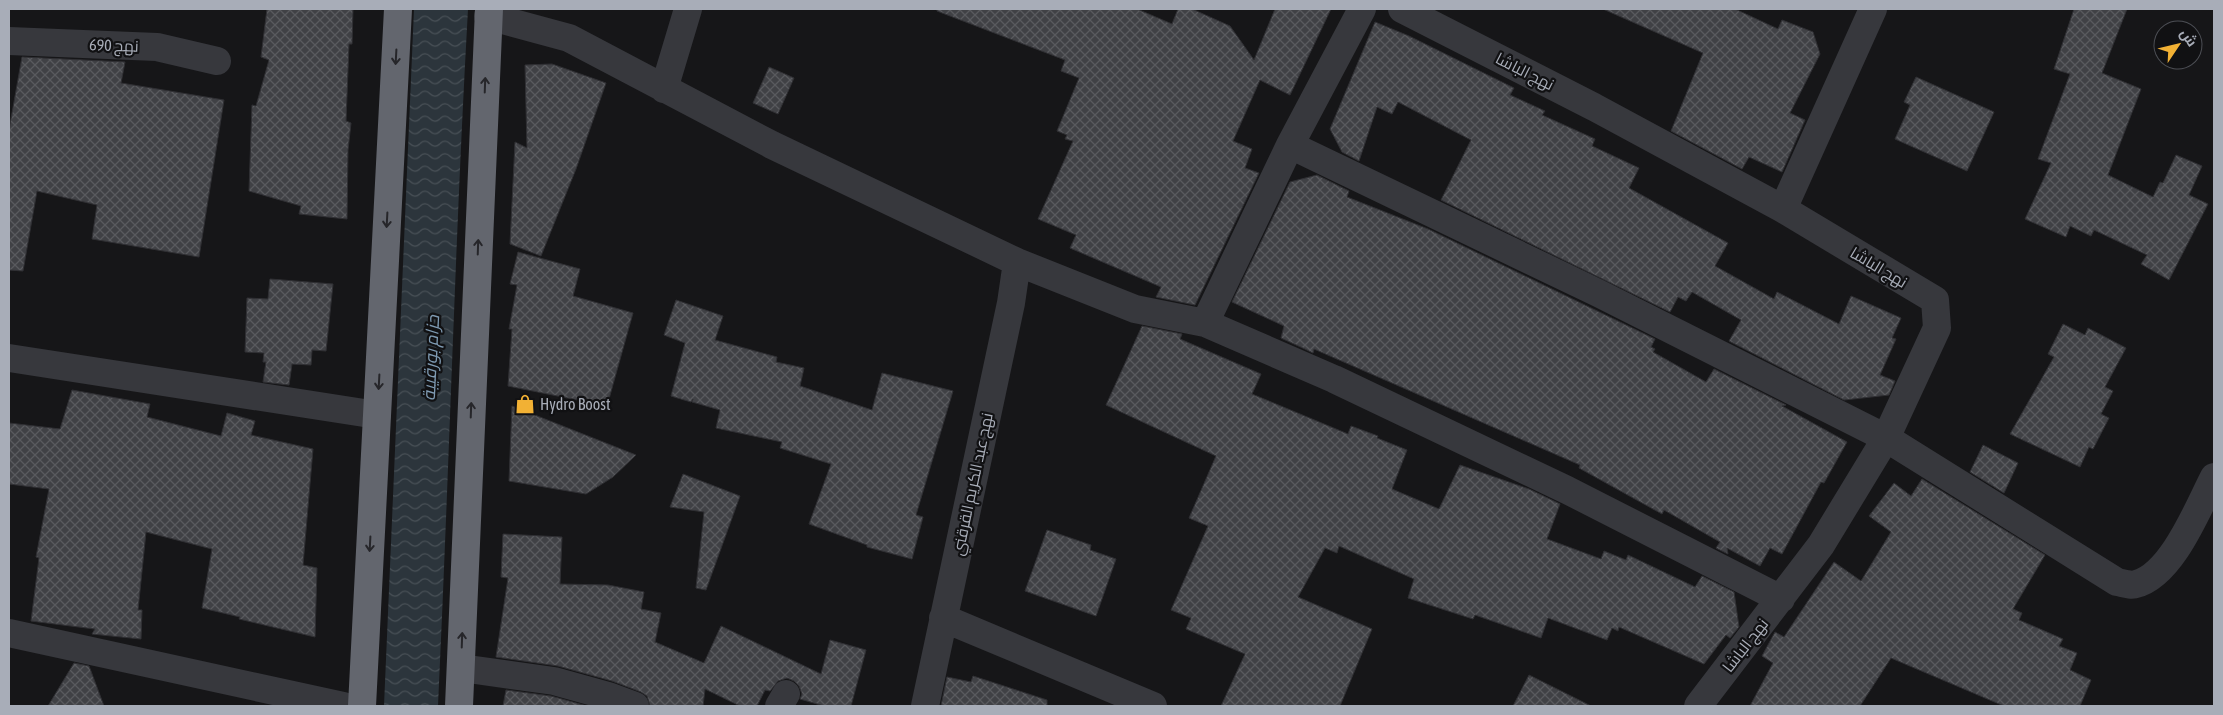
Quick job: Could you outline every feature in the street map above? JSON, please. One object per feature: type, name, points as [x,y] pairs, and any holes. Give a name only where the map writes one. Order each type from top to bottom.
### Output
[{"type":"highway","points":[[362,706],[398,9]]},
{"type":"highway","points":[[459,706],[488,12]]},
{"type":"street","points":[[664,88],[688,9]]},
{"type":"street","points":[[1205,323],[1290,145],[1362,9]]},
{"type":"street","points":[[1783,209],[1873,9]]},
{"type":"street","name":"نهج الباشا","points":[[1406,10],[1586,103],[1783,209],[1935,300],[1937,328],[1886,438],[1821,545],[1698,706]]},
{"type":"street","points":[[488,12],[569,38],[772,146],[1017,262],[1135,309],[1205,323],[1334,380],[1558,485],[1781,599]]},
{"type":"street","name":"نهج 690","points":[[9,41],[157,46],[217,62]]},
{"type":"street","points":[[1290,145],[1598,293],[1886,438],[2118,582],[2135,585],[2151,578],[2170,560],[2214,477]]},
{"type":"street","name":"نهج عبد الكريم القرقني","points":[[925,706],[1011,303],[1017,262]]},
{"type":"street","points":[[9,358],[378,415]]},
{"type":"street","points":[[943,618],[1153,706]]},
{"type":"street","points":[[9,633],[343,706]]},
{"type":"street","points":[[461,668],[554,681],[636,706]]},
{"type":"water","name":"حزام بورقيبة","points":[[414,9],[468,9],[459,183],[442,619],[438,706],[384,706]]},
{"type":"building","points":[[267,9],[353,9],[352,44],[349,44],[346,121],[351,123],[348,150],[347,219],[299,214],[301,206],[249,191],[252,105],[256,106],[269,60],[261,57]]},
{"type":"building","points":[[937,9],[1137,9],[1172,24],[1178,9],[1192,9],[1230,26],[1254,60],[1275,9],[1331,9],[1290,95],[1260,80],[1233,141],[1252,149],[1245,168],[1259,173],[1195,305],[1156,297],[1161,287],[1070,248],[1076,235],[1038,219],[1073,141],[1065,139],[1067,135],[1057,131],[1079,78],[1061,71],[1065,60],[937,11]]},
{"type":"building","points":[[1603,9],[1735,9],[1778,29],[1782,20],[1813,32],[1820,54],[1790,113],[1805,120],[1782,172],[1749,157],[1742,169],[1671,131],[1703,53]]},
{"type":"building","points":[[2074,9],[2127,9],[2102,73],[2141,89],[2108,175],[2153,197],[2160,182],[2163,183],[2176,155],[2202,166],[2189,195],[2208,204],[2169,280],[2141,264],[2147,255],[2094,230],[2091,236],[2070,226],[2066,237],[2025,219],[2051,163],[2038,159],[2070,74],[2054,69]]},
{"type":"building","points":[[1375,22],[1409,36],[1514,88],[1510,95],[1545,111],[1542,115],[1595,139],[1592,146],[1639,168],[1629,188],[1728,243],[1715,266],[1774,299],[1777,292],[1839,324],[1851,296],[1901,318],[1892,338],[1896,339],[1880,375],[1895,381],[1889,395],[1844,400],[1729,341],[1741,320],[1692,292],[1686,301],[1678,297],[1670,312],[1441,200],[1471,140],[1398,102],[1392,114],[1377,107],[1359,161],[1342,152],[1330,129]]},
{"type":"building","points":[[22,57],[125,62],[121,83],[224,100],[199,257],[92,239],[97,205],[37,191],[23,271],[9,270],[9,130]]},
{"type":"building","points":[[552,64],[606,83],[576,169],[541,256],[510,244],[515,142],[527,148],[525,65]]},
{"type":"building","points":[[769,67],[794,78],[778,114],[753,103]]},
{"type":"building","points":[[1916,77],[1994,112],[1967,171],[1895,139],[1910,105],[1904,102]]},
{"type":"building","points":[[1317,175],[1349,191],[1347,197],[1428,229],[1655,339],[1651,347],[1655,349],[1653,352],[1706,382],[1714,369],[1786,405],[1782,406],[1847,442],[1824,483],[1821,482],[1782,554],[1770,548],[1760,566],[1727,548],[1728,554],[1716,548],[1720,542],[1664,510],[1662,514],[1579,468],[1580,465],[1314,349],[1313,353],[1281,338],[1284,326],[1232,302],[1290,182]]},
{"type":"building","points":[[518,252],[580,269],[573,296],[633,313],[607,406],[508,386],[512,329],[509,329],[517,285],[510,284]]},
{"type":"building","points":[[270,279],[333,284],[326,351],[312,350],[311,365],[292,364],[289,385],[263,382],[266,362],[263,362],[264,353],[245,352],[247,298],[268,299]]},
{"type":"building","points":[[676,300],[723,316],[715,340],[777,357],[776,362],[804,368],[800,386],[872,410],[882,373],[953,391],[916,515],[923,517],[912,559],[867,547],[867,545],[809,524],[831,464],[780,448],[782,442],[716,428],[720,410],[692,402],[693,399],[691,402],[671,396],[685,343],[664,335]]},
{"type":"building","points":[[2063,324],[2085,335],[2088,328],[2126,348],[2105,387],[2113,391],[2101,414],[2109,418],[2093,449],[2089,447],[2080,467],[2010,434],[2054,357],[2048,354]]},
{"type":"building","points":[[1142,326],[1182,334],[1180,339],[1261,374],[1252,394],[1348,434],[1351,426],[1407,450],[1392,489],[1439,509],[1460,465],[1529,489],[1560,504],[1547,539],[1601,559],[1604,551],[1626,560],[1628,555],[1695,587],[1702,576],[1734,592],[1739,627],[1730,638],[1726,635],[1704,664],[1619,627],[1618,631],[1612,628],[1607,640],[1548,618],[1541,638],[1475,615],[1473,619],[1408,598],[1414,579],[1339,546],[1337,553],[1325,548],[1298,597],[1372,629],[1340,706],[1221,706],[1245,654],[1186,629],[1191,618],[1171,610],[1208,526],[1189,518],[1216,456],[1106,405]]},
{"type":"building","points":[[72,390],[150,404],[147,417],[221,436],[227,413],[255,421],[251,435],[313,449],[303,565],[317,568],[315,637],[202,608],[212,549],[146,532],[138,610],[142,610],[141,639],[92,634],[95,629],[31,621],[39,558],[36,557],[49,489],[9,484],[9,423],[60,429]]},
{"type":"building","points":[[512,406],[636,455],[613,477],[586,494],[509,481]]},
{"type":"building","points":[[1983,445],[2018,463],[2004,493],[1970,472]]},
{"type":"building","points":[[683,474],[740,496],[706,590],[696,588],[704,512],[670,507]]},
{"type":"building","points":[[1922,479],[2045,555],[2013,609],[2022,613],[2019,620],[2063,639],[2059,646],[2077,653],[2070,670],[2091,680],[2080,706],[2004,706],[1891,658],[1860,706],[1750,706],[1773,663],[1762,656],[1775,632],[1784,637],[1834,562],[1861,581],[1891,532],[1869,516],[1894,483],[1911,496]]},
{"type":"building","points":[[1047,530],[1091,545],[1090,550],[1116,559],[1096,616],[1025,591]]},
{"type":"building","points":[[503,534],[562,537],[560,584],[608,585],[644,592],[641,609],[661,613],[655,642],[704,663],[721,626],[821,674],[830,640],[866,650],[851,706],[824,706],[800,699],[802,694],[799,686],[787,678],[778,681],[770,691],[765,690],[757,706],[740,706],[705,689],[703,706],[650,706],[647,696],[641,692],[612,681],[558,666],[496,657],[508,578],[501,577]]},
{"type":"building","points":[[74,663],[89,666],[104,706],[48,706]]},
{"type":"building","points":[[1529,675],[1591,706],[1513,706]]},
{"type":"building","points":[[973,676],[1047,700],[1047,706],[941,706],[947,677],[971,682]]},
{"type":"building","points":[[506,690],[551,696],[587,706],[503,706]]},
{"type":"place","name":"Hydro Boost","points":[[525,404]]}]
